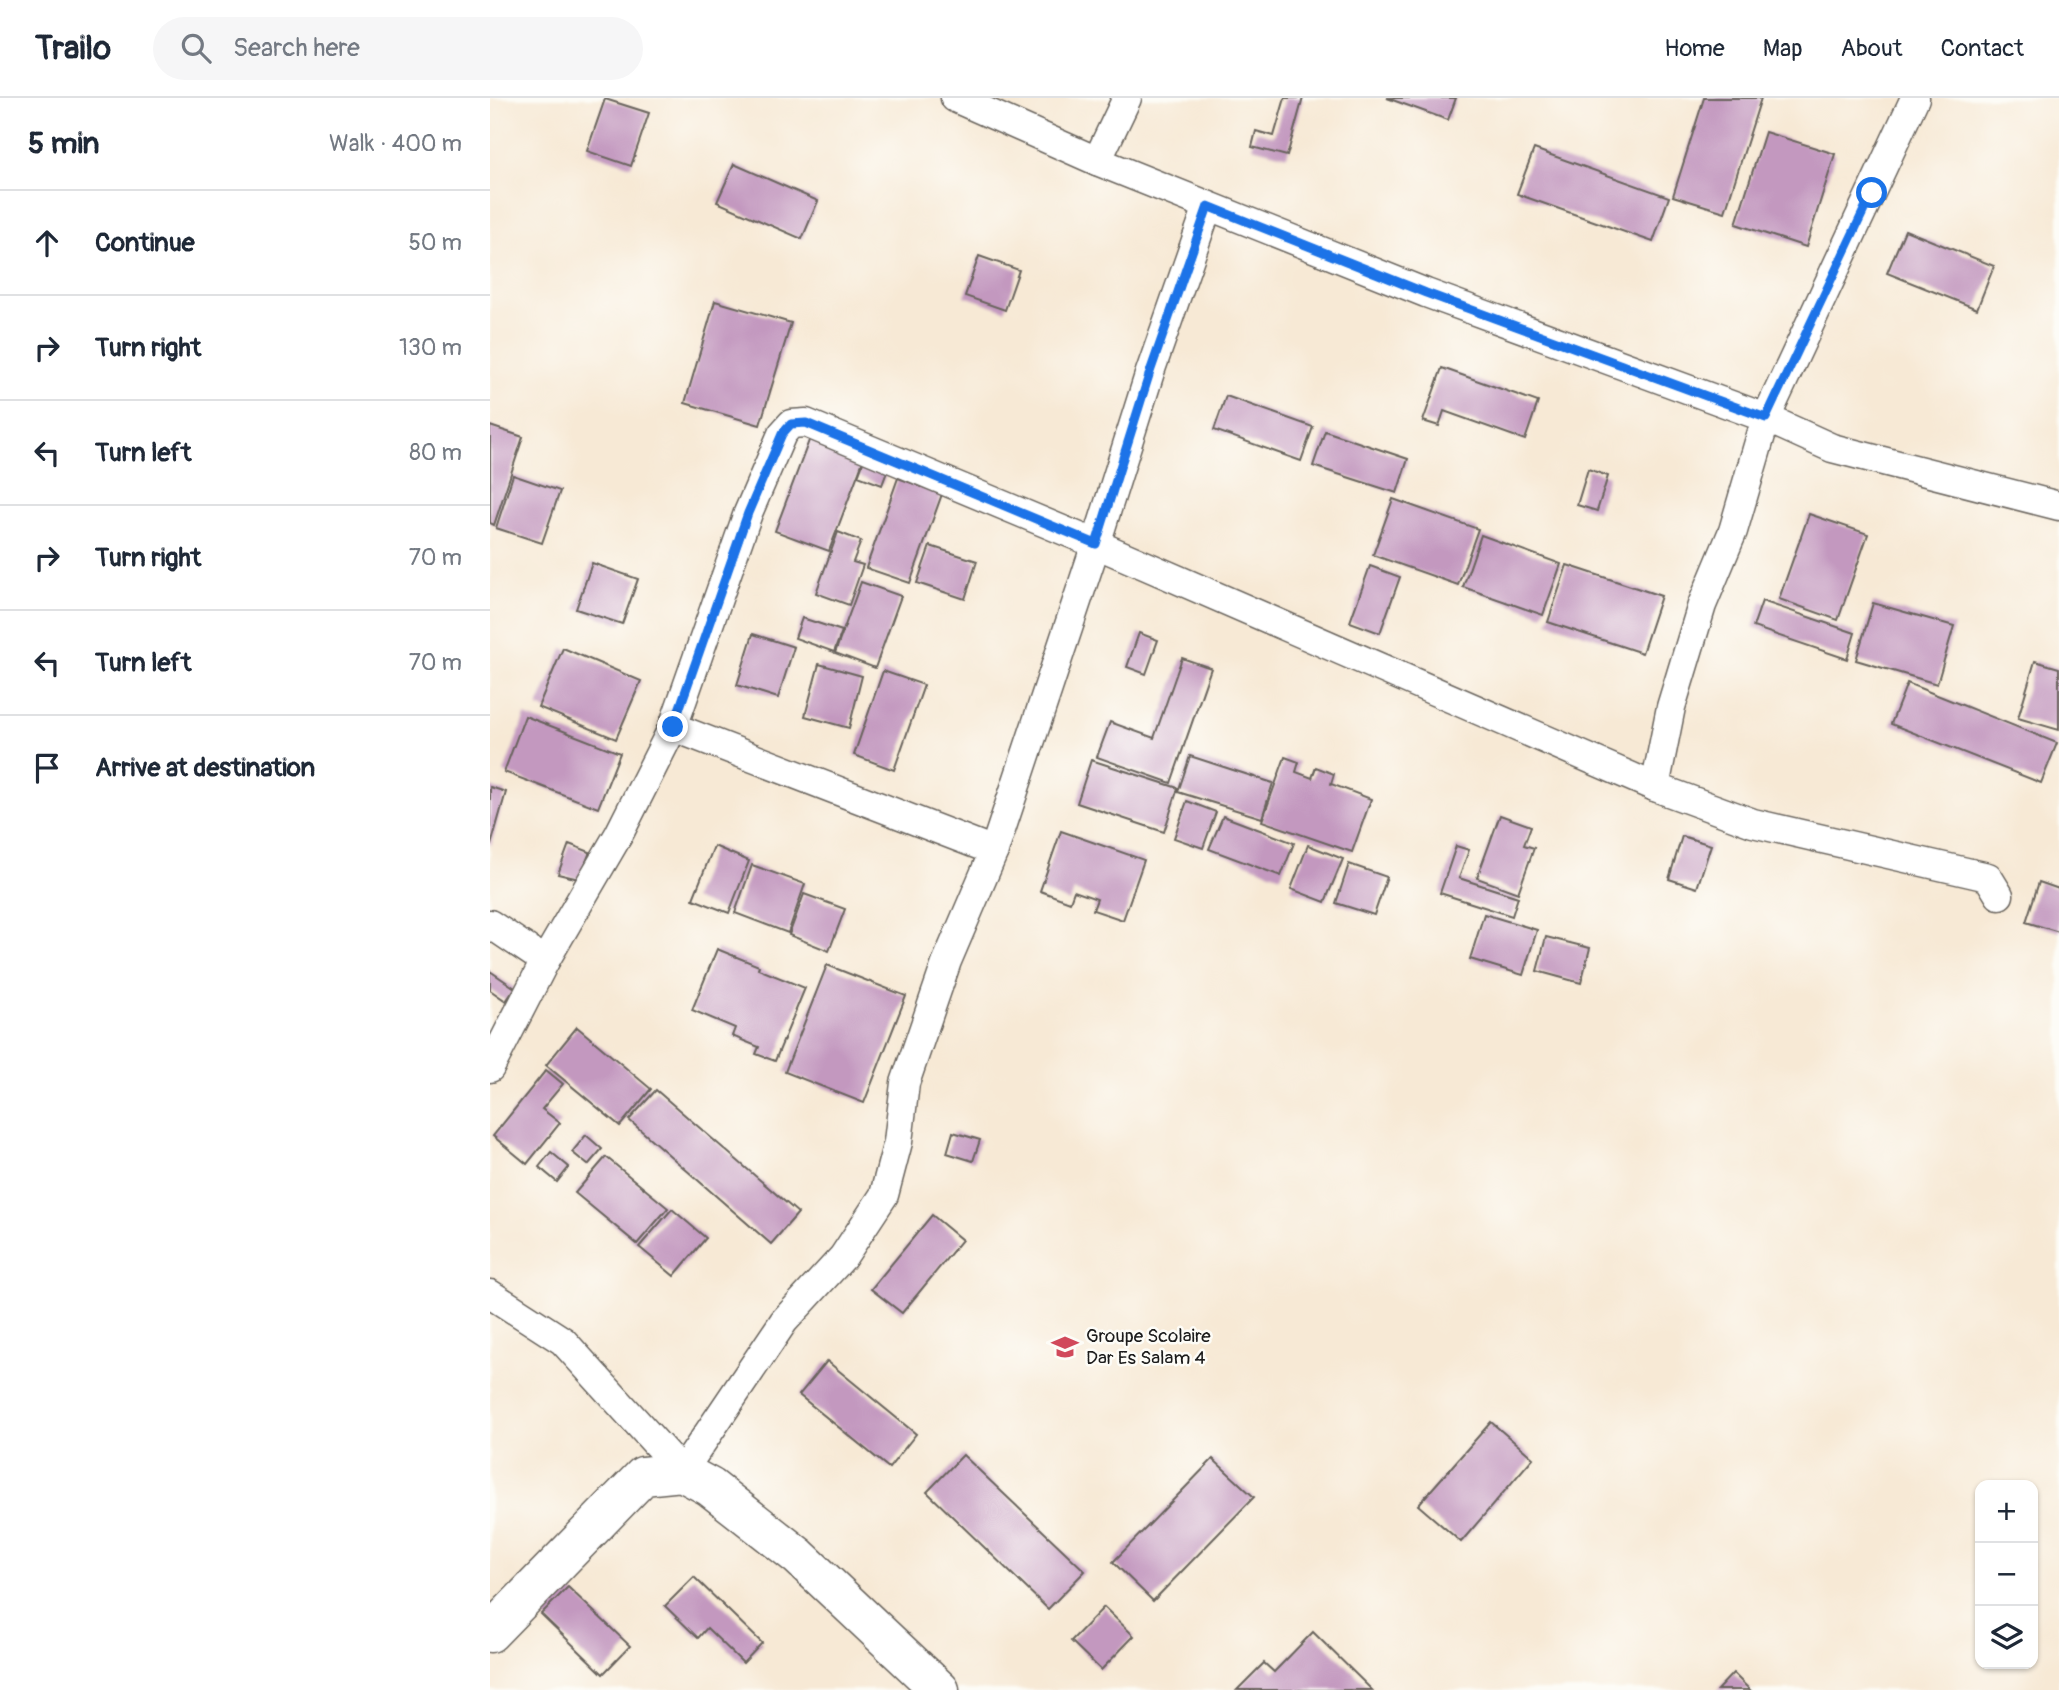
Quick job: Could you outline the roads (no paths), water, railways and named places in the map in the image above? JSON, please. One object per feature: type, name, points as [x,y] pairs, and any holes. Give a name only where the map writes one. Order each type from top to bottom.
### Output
[{"type":"street","points":[[955,98],[1097,161],[1208,206],[1426,293],[1766,418],[1832,448],[2059,506]]},
{"type":"street","points":[[1097,161],[1126,98]]},
{"type":"street","points":[[1655,787],[1671,706],[1702,605],[1732,531],[1766,418],[1915,98]]},
{"type":"street","points":[[490,1633],[643,1476],[682,1472],[785,1321],[843,1257],[884,1195],[898,1142],[905,1083],[947,961],[994,851],[1150,372],[1208,206]]},
{"type":"street","points":[[490,1068],[545,961],[619,834],[673,727],[748,513],[782,434],[791,424],[806,423],[1096,544],[1655,787],[1753,823],[1988,877],[1999,895]]},
{"type":"street","points":[[673,727],[994,851]]},
{"type":"street","points":[[490,924],[545,961]]},
{"type":"street","points":[[490,1294],[563,1341],[682,1472],[710,1487],[798,1556],[940,1690]]},
{"type":"place","name":"Groupe Scolaire Dar Es Salam 4","points":[[1065,1347]]}]
